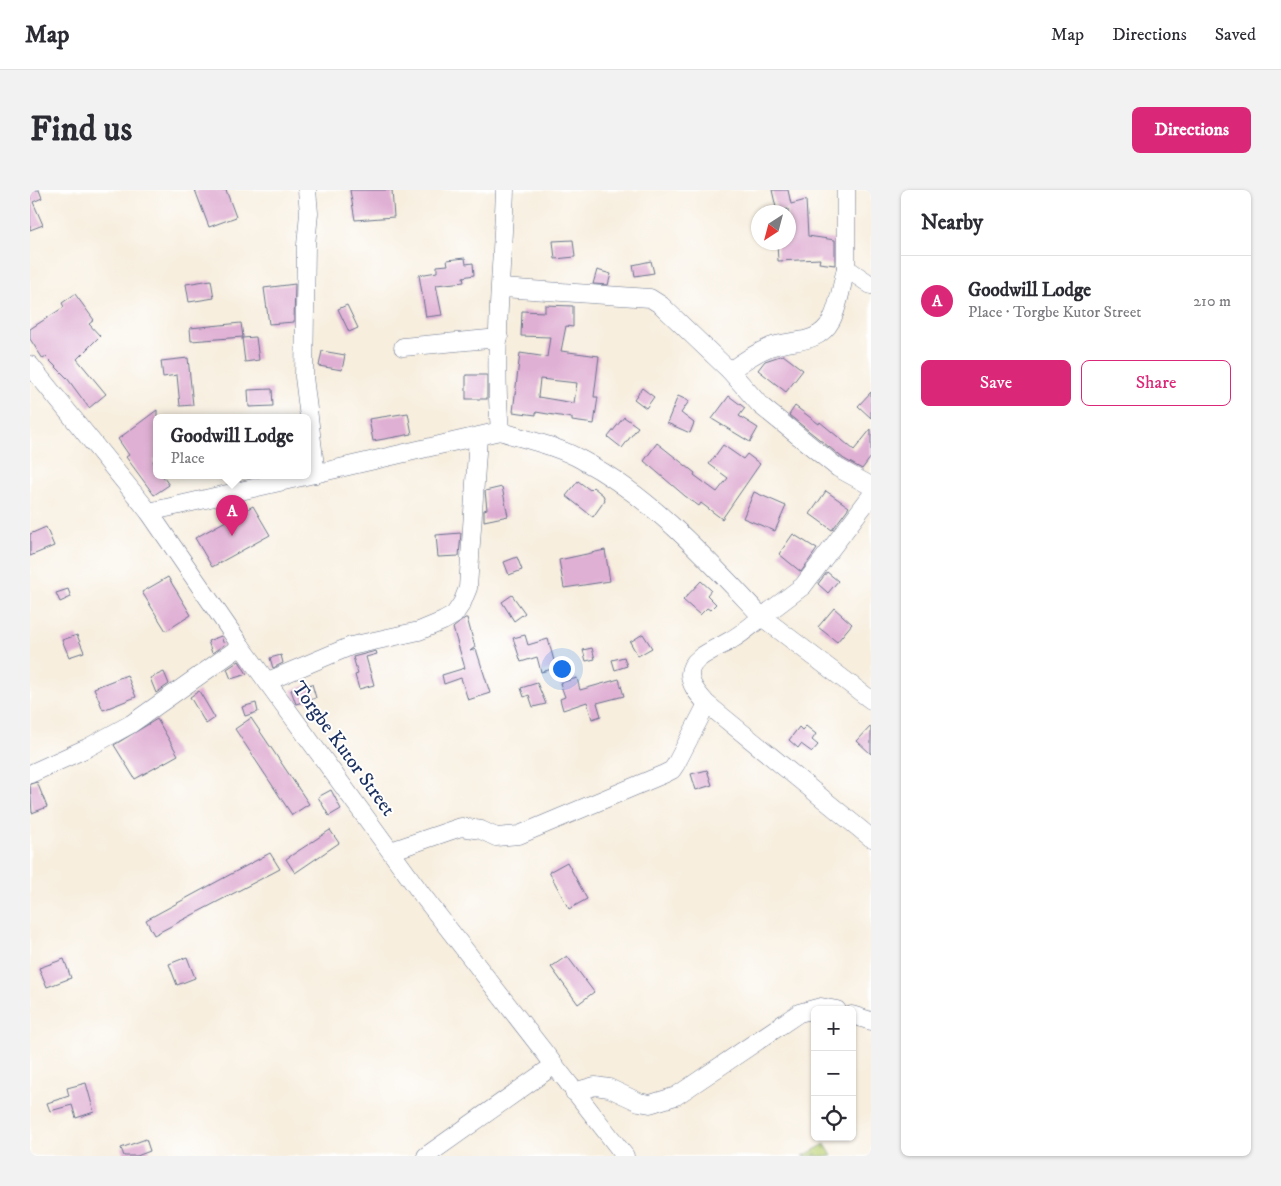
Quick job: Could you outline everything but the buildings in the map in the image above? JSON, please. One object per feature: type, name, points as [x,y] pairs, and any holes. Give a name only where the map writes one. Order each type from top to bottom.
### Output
[{"type":"street","points":[[307,190],[309,213],[306,245],[304,378],[308,414]]},
{"type":"street","points":[[500,431],[498,406],[499,338],[505,190]]},
{"type":"street","points":[[730,371],[758,352],[772,346],[811,339],[823,332],[832,320],[846,268],[846,190]]},
{"type":"street","points":[[846,268],[871,285]]},
{"type":"street","points":[[501,288],[650,298],[661,305],[730,371],[760,405],[838,468],[871,486]]},
{"type":"street","points":[[403,347],[499,338]]},
{"type":"street","name":"Torgbe Kutor Street","points":[[30,365],[149,512],[241,646],[390,851],[553,1066],[625,1156]]},
{"type":"street","points":[[311,475],[500,431],[580,458],[604,472],[655,511],[703,554],[762,617],[871,700]]},
{"type":"street","points":[[311,434],[316,474]]},
{"type":"street","points":[[268,681],[351,646],[419,631],[454,615],[462,603],[468,588],[478,437]]},
{"type":"street","points":[[149,512],[294,479]]},
{"type":"street","points":[[871,496],[803,586],[732,640],[711,651],[694,664],[690,673],[693,686],[707,704],[871,838]]},
{"type":"street","points":[[30,774],[87,748],[131,724],[241,646]]},
{"type":"street","points":[[390,851],[461,827],[471,827],[496,837],[519,835],[664,774],[672,770],[676,764],[707,704]]},
{"type":"street","points":[[574,1092],[595,1086],[609,1088],[639,1102],[657,1103],[676,1096],[798,1013],[811,1009]]},
{"type":"street","points":[[856,1016],[871,1021]]},
{"type":"street","points":[[426,1156],[553,1066]]},
{"type":"green space","points":[[825,1144],[832,1156],[803,1156]]},
{"type":"place","name":"Goodwill Lodge","points":[[232,536]]}]
